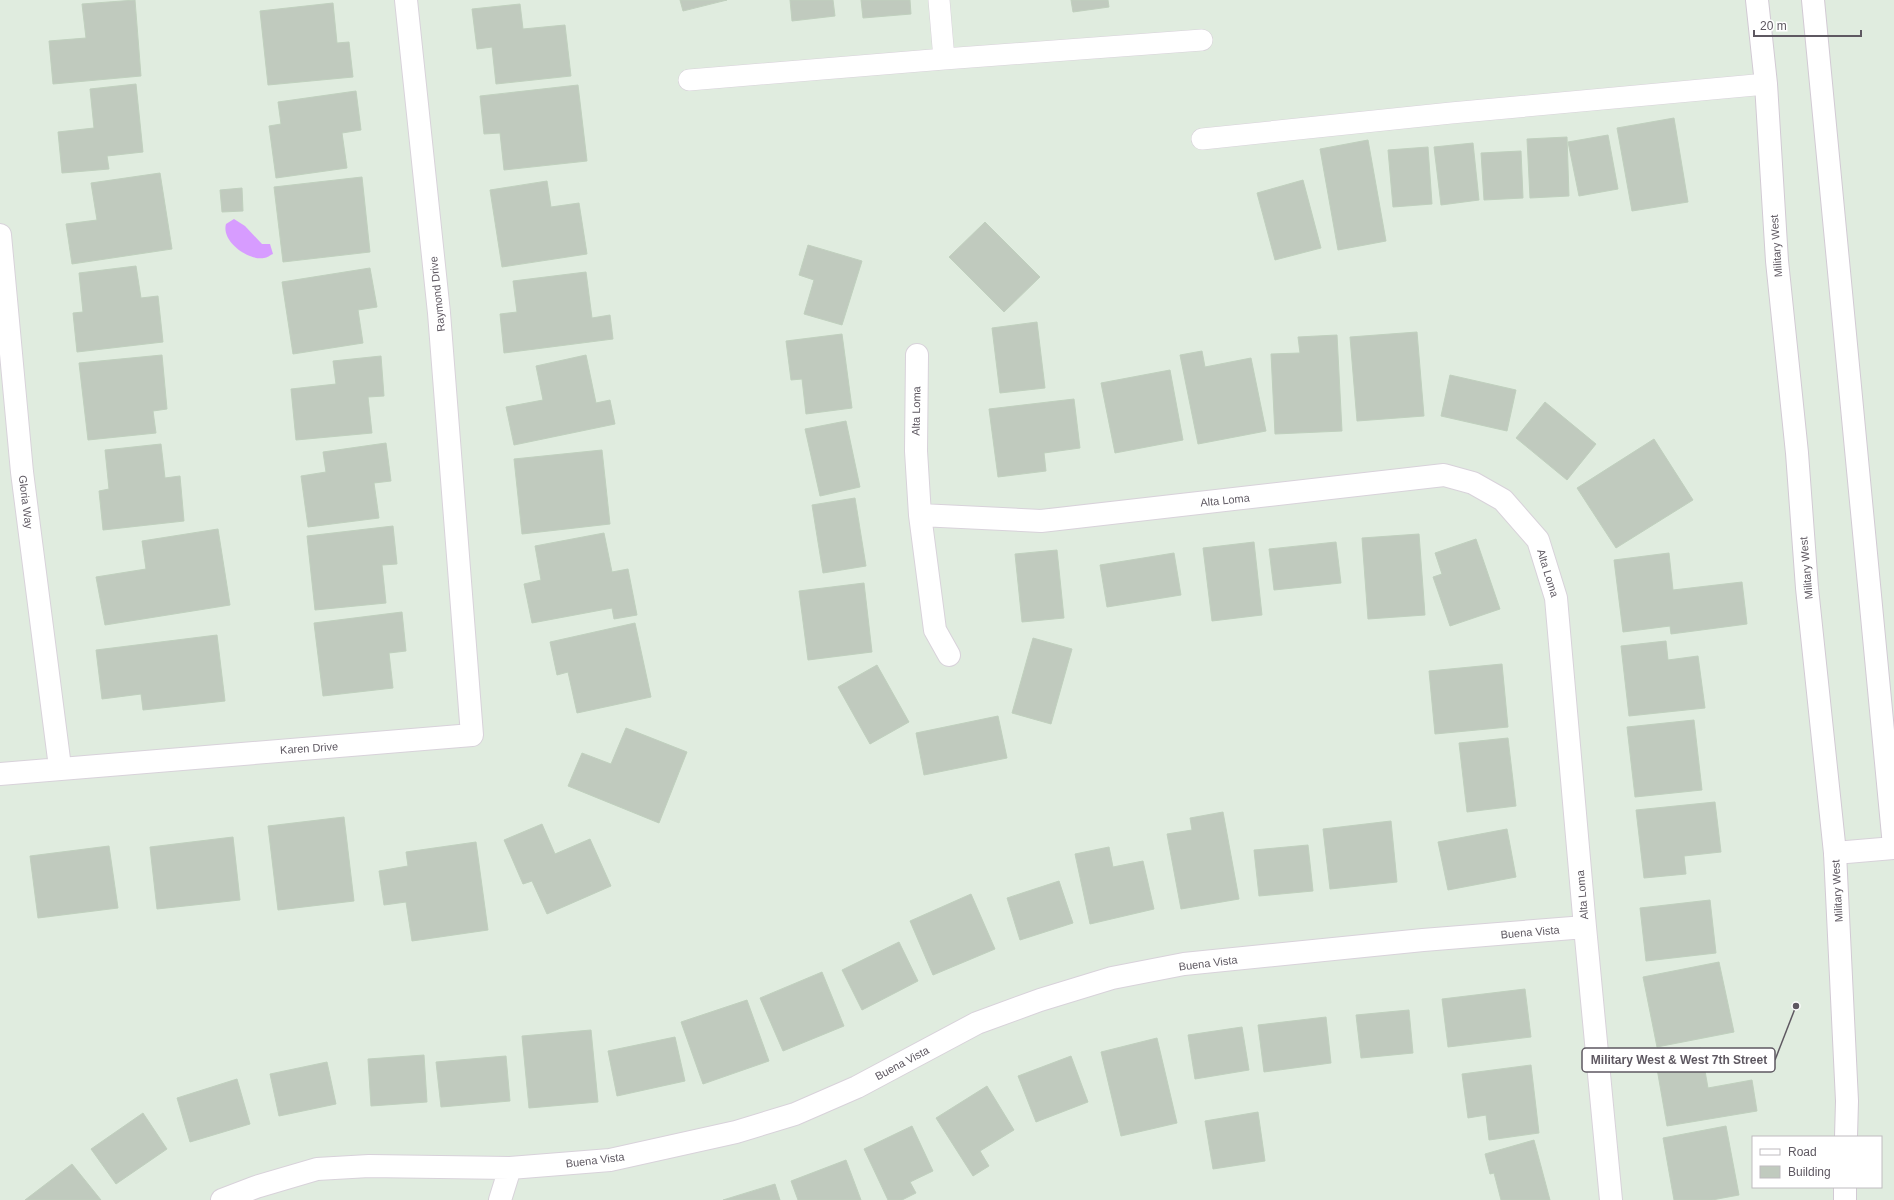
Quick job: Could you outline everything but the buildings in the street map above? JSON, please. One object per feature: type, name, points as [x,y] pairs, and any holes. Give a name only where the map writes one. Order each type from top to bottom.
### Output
[{"type":"street","name":"Raymond Drive","points":[[406,0],[439,313],[461,589]]},
{"type":"street","name":"Military West","points":[[1757,0],[1766,84],[1777,261],[1797,453],[1807,588],[1835,853],[1847,1101],[1846,1136]]},
{"type":"street","points":[[1813,0],[1894,847],[1835,853]]},
{"type":"street","name":"Gloria Way","points":[[0,235],[22,472],[60,767]]},
{"type":"street","name":"Alta Loma","points":[[917,355],[916,451],[920,515],[935,630],[949,655]]},
{"type":"street","name":"Alta Loma","points":[[920,515],[1041,521],[1444,475],[1473,483],[1503,500],[1538,540],[1556,598],[1611,1200]]},
{"type":"street","name":"Karen Drive","points":[[0,774],[60,767],[472,735],[461,589]]},
{"type":"street","name":"Buena Vista","points":[[222,1200],[256,1186],[317,1169],[369,1166],[510,1168],[610,1160],[736,1132],[787,1116],[857,1087],[977,1023],[1040,1000],[1112,978],[1184,964],[1423,940],[1585,927]]},
{"type":"street","points":[[500,1200],[510,1168]]},
{"type":"street","points":[[1845,1188],[1845,1200]]},
{"type":"lane","points":[[939,0],[944,59]]},
{"type":"lane","points":[[689,80],[1202,40]]},
{"type":"lane","points":[[1202,139],[1459,112],[1766,84]]},
{"type":"shaded area","points":[[234,219],[245,226],[262,244],[270,244],[273,254],[265,258],[258,258],[244,253],[237,248],[228,237],[226,230],[226,224]]},
{"type":"place","name":"Military West & West 7th Street","points":[[1796,1006]]}]
